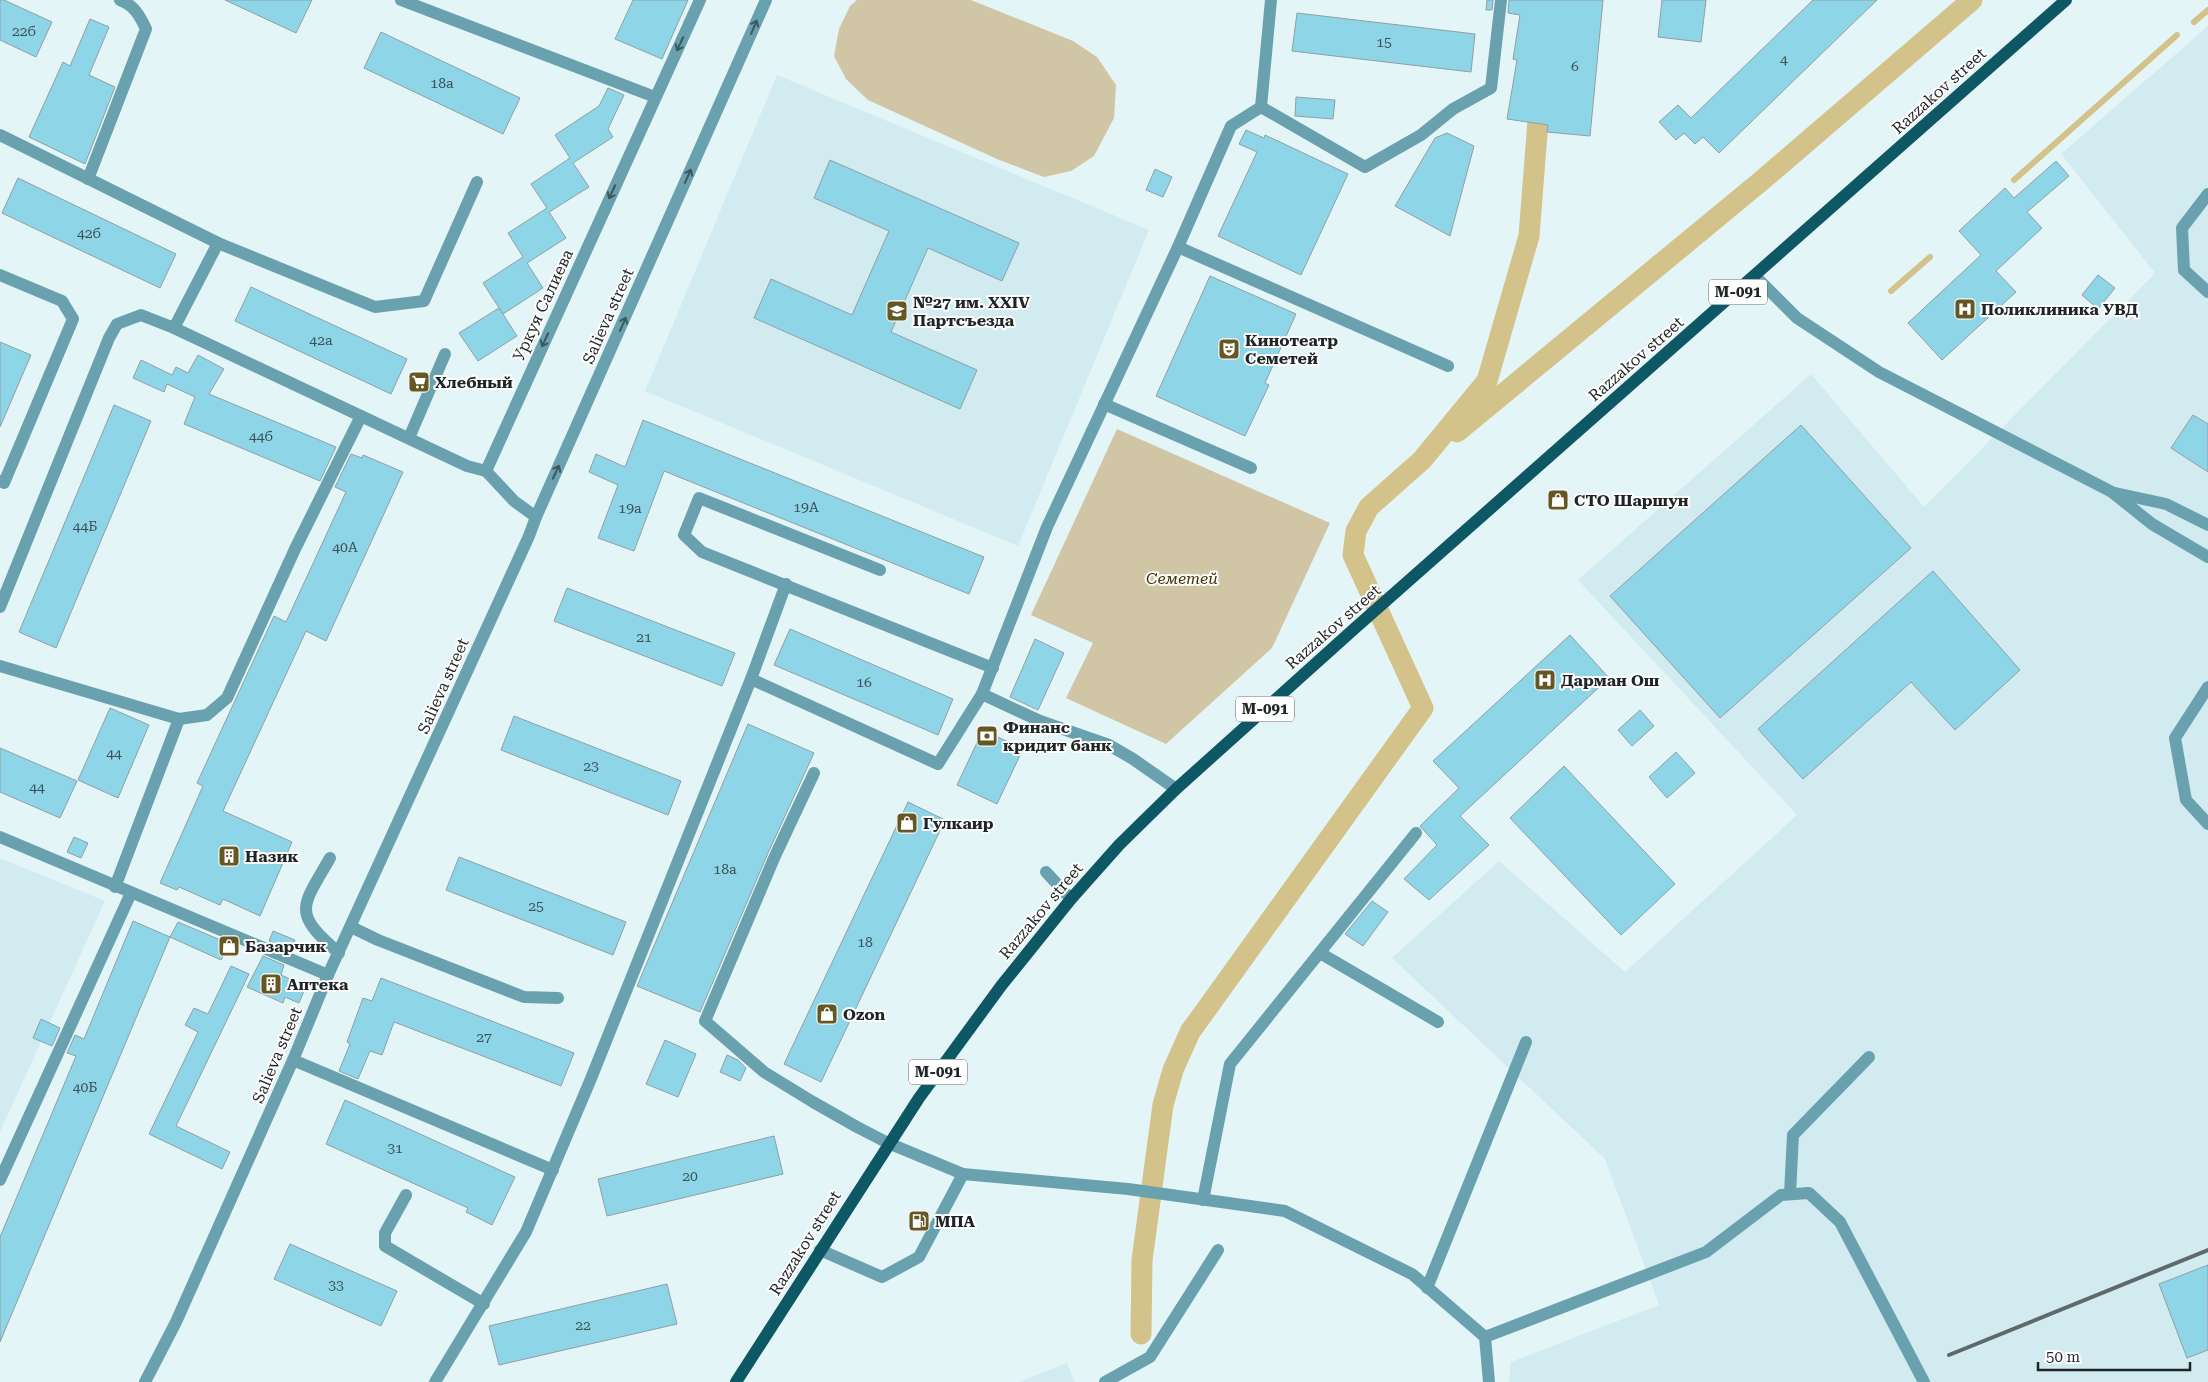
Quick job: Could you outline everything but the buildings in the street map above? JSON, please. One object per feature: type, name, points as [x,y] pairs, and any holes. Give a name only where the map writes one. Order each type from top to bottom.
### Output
[{"type":"main road","name":"Razzakov street","points":[[736,1382],[888,1142],[1001,986],[1071,899],[1119,845],[1176,790],[1354,629],[2066,0]]},
{"type":"street","points":[[88,179],[146,29],[139,14],[127,2],[120,0]]},
{"type":"street","points":[[401,0],[656,97]]},
{"type":"street","name":"Уркуя Салиева","points":[[486,470],[700,0]]},
{"type":"street","name":"Salieva street","points":[[145,1382],[176,1322],[293,1060],[328,975],[529,536],[766,0]]},
{"type":"street","points":[[1261,107],[1271,0]]},
{"type":"street","points":[[1261,107],[1365,167],[1421,135],[1452,109],[1491,88],[1501,0]]},
{"type":"street","points":[[751,679],[938,764],[982,694],[1047,527],[1178,248],[1231,126],[1261,107]]},
{"type":"street","points":[[0,135],[218,244],[375,307],[424,301],[477,182]]},
{"type":"street","points":[[2208,194],[2182,228],[2184,270],[2208,292]]},
{"type":"street","points":[[174,328],[218,244]]},
{"type":"street","points":[[1178,248],[1448,366]]},
{"type":"street","points":[[0,275],[62,302],[73,319],[2,482]]},
{"type":"street","points":[[1755,276],[1797,318],[1879,372],[2112,492],[2152,524],[2208,557]]},
{"type":"street","points":[[0,607],[109,338],[117,324],[140,315],[174,328],[467,466],[486,470],[514,501],[536,517]]},
{"type":"street","points":[[409,438],[445,354]]},
{"type":"street","points":[[1104,404],[1251,468]]},
{"type":"street","points":[[0,666],[179,719],[208,715],[227,698],[295,549],[361,416]]},
{"type":"street","points":[[2112,492],[2166,504],[2208,525]]},
{"type":"street","points":[[880,570],[699,498],[684,535],[702,552],[993,668]]},
{"type":"street","points":[[435,1382],[526,1232],[590,1081],[751,679],[786,584]]},
{"type":"street","points":[[2208,688],[2174,738],[2186,800],[2208,824]]},
{"type":"street","points":[[982,694],[1040,721],[1109,744],[1176,790]]},
{"type":"street","points":[[115,886],[179,719]]},
{"type":"street","points":[[814,773],[775,856],[705,1021],[764,1072],[857,1127],[963,1174],[1128,1189],[1285,1212],[1412,1274],[1485,1337],[1489,1382]]},
{"type":"street","points":[[1203,1200],[1230,1064],[1416,832]]},
{"type":"street","points":[[0,836],[328,975]]},
{"type":"street","points":[[330,858],[306,899],[307,918],[316,933],[339,953]]},
{"type":"street","points":[[1046,872],[1071,899]]},
{"type":"street","points":[[0,1180],[131,893]]},
{"type":"street","points":[[351,927],[378,940],[524,997],[558,998]]},
{"type":"street","points":[[1320,953],[1438,1022]]},
{"type":"street","points":[[1427,1288],[1526,1042]]},
{"type":"street","points":[[1790,1194],[1793,1135],[1869,1057]]},
{"type":"street","points":[[293,1060],[553,1170]]},
{"type":"street","points":[[820,1250],[882,1276],[919,1257],[963,1174]]},
{"type":"street","points":[[1485,1337],[1706,1252],[1781,1195],[1810,1193],[1840,1222],[1924,1382]]},
{"type":"street","points":[[406,1195],[386,1233],[385,1246],[484,1304]]},
{"type":"street","points":[[1104,1382],[1150,1358],[1218,1250]]},
{"type":"shaded area","points":[[2208,26],[2208,1382],[1509,1382],[1511,1362],[1659,1305],[1605,1159],[1392,958],[1499,861],[1625,972],[1797,815],[1578,580],[1811,374],[1924,507],[2155,273],[2061,154]]},
{"type":"shaded area","name":"№27 им. XXIV Партсъезда","points":[[777,75],[1149,230],[1018,546],[645,391]]},
{"type":"shaded area","points":[[0,858],[105,901],[0,1132]]},
{"type":"shaded area","points":[[1067,1363],[1075,1382],[1019,1382]]},
{"type":"green space","points":[[857,0],[971,0],[1073,41],[1097,57],[1116,85],[1114,118],[1094,156],[1071,171],[1044,177],[997,159],[868,100],[846,79],[834,56],[839,29],[850,6]]},
{"type":"green space","name":"Семетей","points":[[1117,429],[1330,523],[1272,648],[1166,744],[1066,698],[1093,643],[1031,615]]},
{"type":"waterway","points":[[1457,432],[1760,182],[1972,0]]},
{"type":"waterway","points":[[2194,22],[2208,10]]},
{"type":"waterway","points":[[2014,180],[2177,35]]},
{"type":"waterway","points":[[1141,1334],[1142,1260],[1163,1105],[1173,1070],[1190,1032],[1423,708],[1353,555],[1356,531],[1369,507],[1422,460],[1487,381],[1529,236],[1540,95]]},
{"type":"waterway","points":[[1891,291],[1930,257]]},
{"type":"railway","points":[[1949,1355],[2208,1250]]},
{"type":"place","name":"Поликлиника УВД","points":[[1965,309]]},
{"type":"place","name":"№27 им. XXIV Партсъезда","points":[[897,311]]},
{"type":"place","name":"Кинотеатр Семетей","points":[[1229,349]]},
{"type":"place","name":"Хлебный","points":[[419,382]]},
{"type":"place","name":"СТО Шаршун","points":[[1558,500]]},
{"type":"place","name":"Дарман Ош","points":[[1545,680]]},
{"type":"place","name":"Финанс кридит банк","points":[[987,736]]},
{"type":"place","name":"Гулкаир","points":[[907,823]]},
{"type":"place","name":"Назик","points":[[229,856]]},
{"type":"place","name":"Базарчик","points":[[229,946]]},
{"type":"place","name":"Аптека","points":[[271,984]]},
{"type":"place","name":"Ozon","points":[[827,1014]]},
{"type":"place","name":"МПА","points":[[919,1221]]}]
